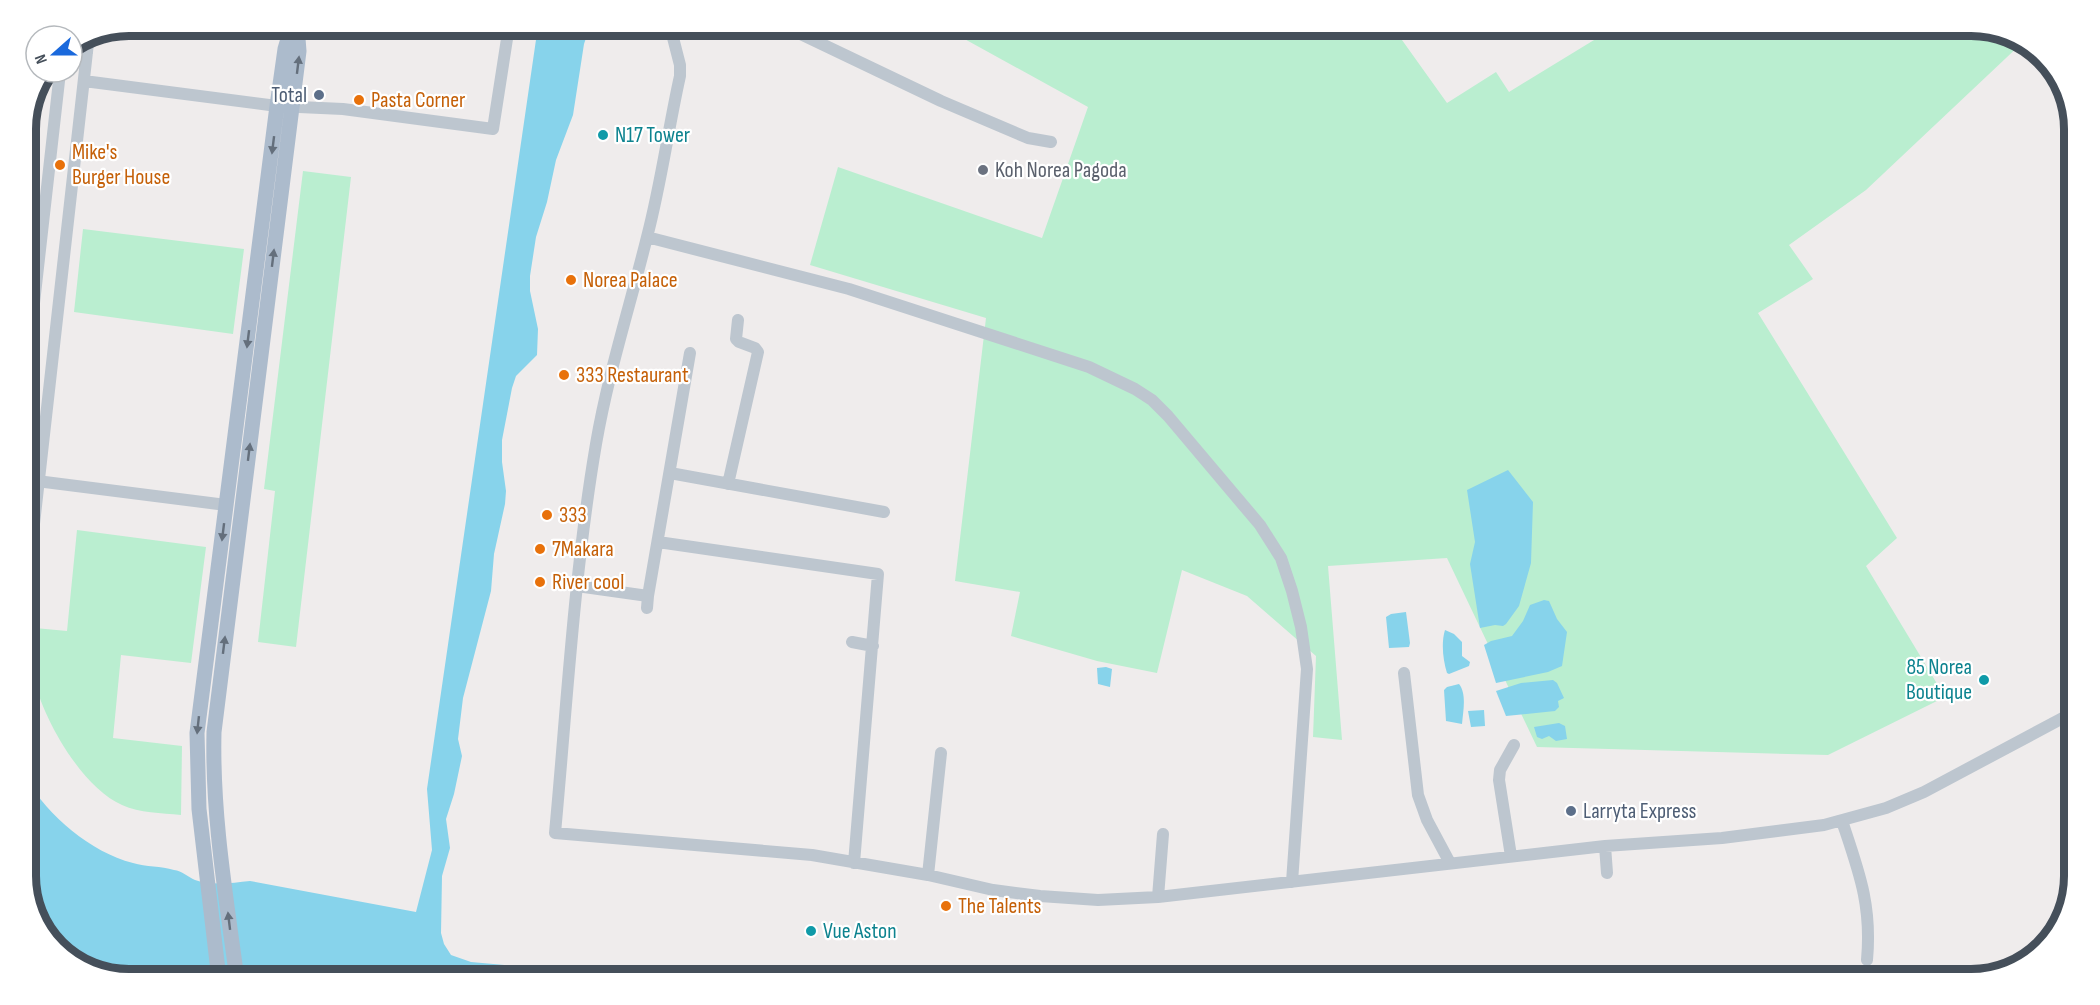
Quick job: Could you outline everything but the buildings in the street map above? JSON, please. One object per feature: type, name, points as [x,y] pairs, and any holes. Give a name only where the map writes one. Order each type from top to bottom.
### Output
[{"type":"main road","points":[[236,969],[216,808],[214,762],[217,705],[285,106],[285,49],[289,36]]},
{"type":"main road","points":[[218,969],[199,809],[197,733],[226,504],[285,106],[300,51],[298,36]]},
{"type":"street","points":[[88,46],[84,81],[493,129],[507,36]]},
{"type":"street","points":[[672,36],[680,71],[659,185],[628,304],[596,445],[577,586],[555,833],[812,855],[928,875],[993,890],[1051,897],[1098,900],[1158,897],[1511,856],[1605,846],[1722,838],[1824,825],[1886,808],[1924,792],[2064,717]]},
{"type":"street","points":[[805,36],[950,105],[1028,138],[1051,142]]},
{"type":"street","points":[[36,285],[59,84]]},
{"type":"street","points":[[36,491],[84,84]]},
{"type":"street","points":[[647,237],[849,289],[1089,367],[1135,389],[1152,400],[1260,525],[1281,558],[1292,591],[1301,627],[1307,669],[1292,882]]},
{"type":"street","points":[[728,484],[758,352],[755,348],[738,342],[736,339],[738,320]]},
{"type":"street","points":[[577,586],[648,602],[690,353]]},
{"type":"street","points":[[670,473],[884,512]]},
{"type":"street","points":[[37,481],[226,504]]},
{"type":"street","points":[[658,542],[878,574],[854,863]]},
{"type":"street","points":[[852,642],[873,646]]},
{"type":"street","points":[[1404,673],[1418,795],[1427,820],[1450,863]]},
{"type":"street","points":[[1511,856],[1499,780],[1500,770],[1515,745]]},
{"type":"street","points":[[928,875],[941,753]]},
{"type":"street","points":[[1842,821],[1860,874],[1867,904],[1869,936],[1867,960]]},
{"type":"street","points":[[1158,897],[1163,834]]},
{"type":"street","points":[[1605,846],[1607,873]]},
{"type":"green space","points":[[959,36],[1399,36],[1447,103],[1496,72],[1509,92],[1601,36],[1971,36],[1995,39],[2016,48],[1866,190],[1789,245],[1813,279],[1758,313],[1897,538],[1866,566],[1945,697],[1828,755],[1537,747],[1447,558],[1328,566],[1342,740],[1313,737],[1316,656],[1247,596],[1182,570],[1157,673],[1097,661],[1011,636],[1020,592],[955,581],[986,318],[810,265],[838,167],[1042,238],[1088,107]]},
{"type":"green space","points":[[303,171],[351,177],[296,647],[258,642],[275,491],[264,489]]},
{"type":"green space","points":[[83,229],[244,249],[233,334],[74,312]]},
{"type":"green space","points":[[77,530],[206,547],[191,663],[121,655],[113,738],[182,746],[181,815],[136,810],[122,805],[92,783],[65,748],[37,691],[36,628],[67,631]]},
{"type":"water","points":[[537,36],[587,36],[573,115],[556,160],[547,202],[536,237],[530,291],[538,329],[537,355],[516,376],[502,440],[505,504],[494,554],[491,591],[463,698],[458,739],[462,756],[446,819],[450,848],[442,876],[441,933],[444,944],[451,955],[471,962],[548,969],[117,968],[88,959],[68,946],[52,928],[41,906],[36,882],[36,794],[72,831],[117,858],[177,871],[202,882],[250,881],[416,912],[432,850],[427,789]]},
{"type":"water","points":[[1508,470],[1533,502],[1531,563],[1519,606],[1506,624],[1480,628],[1470,564],[1475,542],[1467,490]]},
{"type":"water","points":[[1544,600],[1549,601],[1557,619],[1567,632],[1562,666],[1548,672],[1496,683],[1484,645],[1512,636],[1523,621],[1530,605]]},
{"type":"water","points":[[1406,612],[1409,647],[1389,648],[1386,617]]},
{"type":"water","points":[[1445,630],[1454,634],[1462,642],[1462,656],[1470,662],[1469,666],[1449,674],[1443,652]]},
{"type":"water","points":[[1097,668],[1112,669],[1110,687],[1098,684]]},
{"type":"water","points":[[1553,680],[1557,683],[1564,698],[1558,701],[1559,707],[1555,711],[1506,716],[1496,691],[1521,683]]},
{"type":"water","points":[[1459,684],[1464,698],[1462,724],[1446,721],[1444,690]]},
{"type":"water","points":[[1484,710],[1485,726],[1471,727],[1468,711]]},
{"type":"water","points":[[1559,723],[1565,726],[1567,739],[1556,741],[1549,736],[1542,739],[1537,737],[1534,727]]},
{"type":"place","name":"Total","points":[[319,95]]},
{"type":"place","name":"Pasta Corner","points":[[359,100]]},
{"type":"place","name":"N17 Tower","points":[[603,135]]},
{"type":"place","name":"Mike's Burger House","points":[[60,165]]},
{"type":"place","name":"Koh Norea Pagoda","points":[[983,170]]},
{"type":"place","name":"Norea Palace","points":[[571,280]]},
{"type":"place","name":"333 Restaurant","points":[[564,375]]},
{"type":"place","name":"333","points":[[547,515]]},
{"type":"place","name":"7Makara","points":[[540,549]]},
{"type":"place","name":"River cool","points":[[540,582]]},
{"type":"place","name":"85 Norea Boutique","points":[[1984,680]]},
{"type":"place","name":"Larryta Express","points":[[1571,811]]},
{"type":"place","name":"The Talents","points":[[946,906]]},
{"type":"place","name":"Vue Aston","points":[[811,931]]}]
